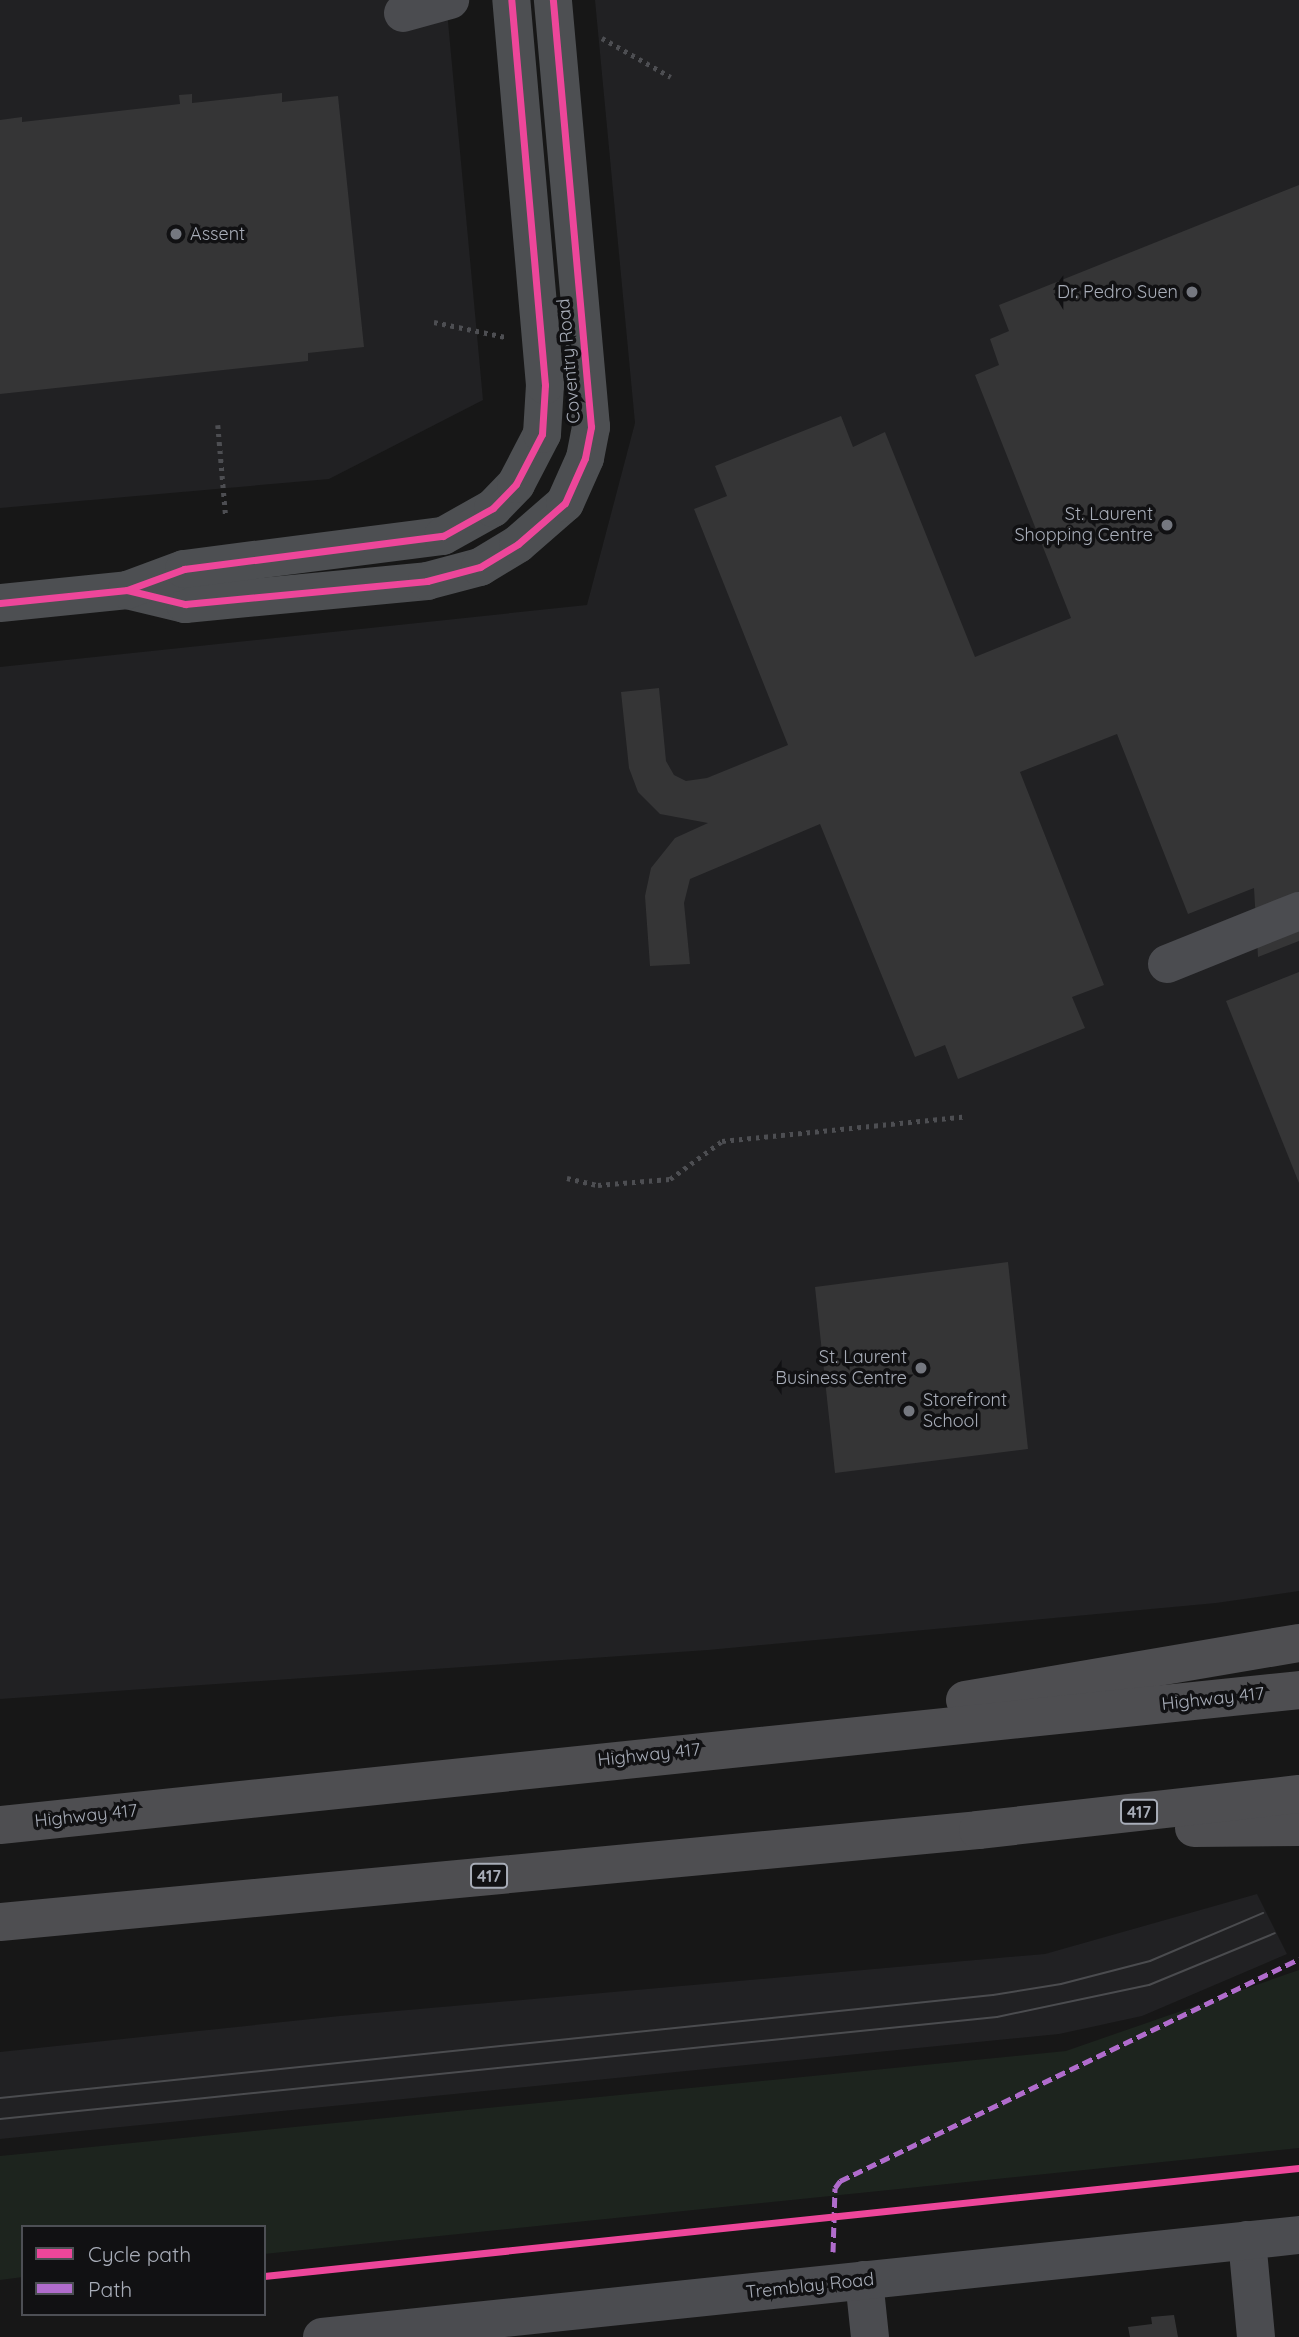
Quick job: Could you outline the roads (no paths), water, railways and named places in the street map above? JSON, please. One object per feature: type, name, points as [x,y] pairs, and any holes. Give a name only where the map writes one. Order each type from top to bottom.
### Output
[{"type":"highway","points":[[636,1756],[1299,1643]]},
{"type":"highway","name":"Highway 417","points":[[0,1825],[636,1756],[1299,1690]]},
{"type":"highway","name":"417","points":[[0,1922],[978,1830],[1299,1794]]},
{"type":"highway","points":[[978,1830],[1299,1827]]},
{"type":"main road","name":"Coventry Road","points":[[0,603],[127,590],[184,569],[443,536],[492,508],[516,484],[542,434],[545,386],[511,0]]},
{"type":"main road","name":"Coventry Road","points":[[127,590],[186,604],[427,581],[480,567],[518,544],[565,503],[585,458],[591,427],[553,0]]},
{"type":"street","points":[[403,13],[450,0]]},
{"type":"street","points":[[1167,964],[1299,911]]},
{"type":"street","name":"Tremblay Road","points":[[322,2337],[488,2328],[864,2280],[1299,2235]]},
{"type":"street","points":[[1247,2240],[1256,2337]]},
{"type":"street","points":[[864,2280],[870,2337]]},
{"type":"tram line","points":[[0,2098],[993,1995],[1061,1984],[1150,1961],[1263,1913]]},
{"type":"tram line","points":[[0,2119],[997,2017],[1149,1985],[1275,1933]]},
{"type":"place","name":"Assent","points":[[176,234]]},
{"type":"place","name":"Dr. Pedro Suen","points":[[1192,292]]},
{"type":"place","name":"St. Laurent Shopping Centre","points":[[1167,525]]},
{"type":"place","name":"St. Laurent Business Centre","points":[[921,1368]]},
{"type":"place","name":"Storefront School","points":[[909,1411]]}]
